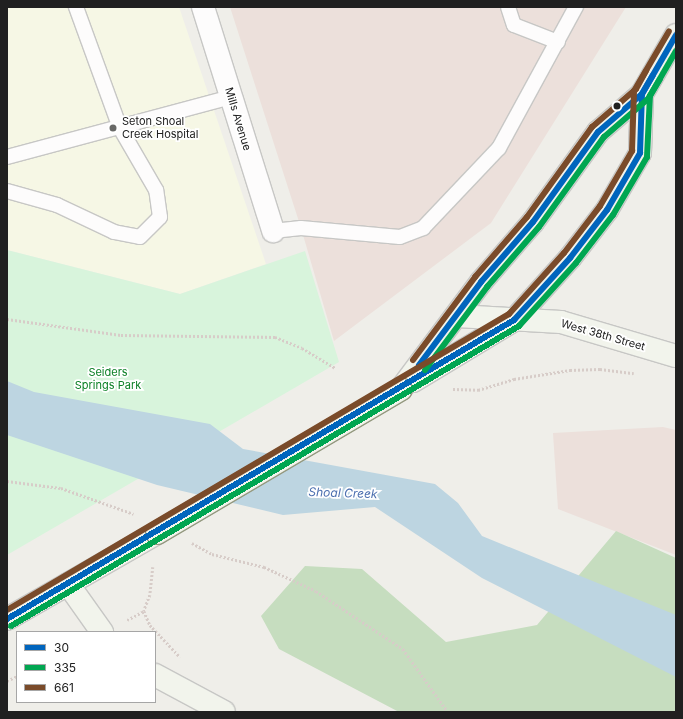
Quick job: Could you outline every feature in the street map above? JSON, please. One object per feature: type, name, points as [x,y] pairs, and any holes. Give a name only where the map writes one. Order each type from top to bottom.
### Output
[{"type":"main road","points":[[401,389],[457,316],[533,222],[598,132],[642,94],[676,35]]},
{"type":"main road","points":[[7,619],[157,533],[401,389],[514,320],[565,264],[607,210],[640,153],[642,94]]},
{"type":"main road","name":"West 38th Street","points":[[457,316],[561,322],[676,356]]},
{"type":"main road","points":[[68,584],[101,631]]},
{"type":"main road","points":[[156,676],[224,712]]},
{"type":"street","name":"Mills Avenue","points":[[203,7],[273,231]]},
{"type":"lane","points":[[7,192],[57,205],[114,232],[140,237],[160,217],[156,190],[120,128],[76,7]]},
{"type":"lane","points":[[508,7],[514,25],[558,42]]},
{"type":"lane","points":[[273,231],[301,228],[400,237],[423,228],[499,148],[576,7]]},
{"type":"lane","points":[[7,157],[120,128],[231,97]]},
{"type":"path","points":[[7,318],[121,335],[275,338],[302,348],[335,368]]},
{"type":"path","points":[[447,389],[478,390],[514,379],[570,370],[600,369],[643,376]]},
{"type":"path","points":[[7,481],[61,488],[138,516]]},
{"type":"path","points":[[126,621],[144,611],[150,595],[157,533]]},
{"type":"path","points":[[185,540],[212,554],[264,567],[316,591],[403,649],[448,712]]},
{"type":"path","points":[[144,611],[150,625],[176,651],[200,699]]},
{"type":"path","points":[[7,681],[16,676]]},
{"type":"shaded area","name":"Seton Shoal Creek Hospital","points":[[7,7],[179,7],[266,264],[180,294],[7,250]]},
{"type":"shaded area","points":[[230,7],[626,7],[491,223],[334,341],[301,228]]},
{"type":"shaded area","points":[[663,427],[676,430],[676,555],[558,509],[553,433]]},
{"type":"green space","name":"Seiders Springs Park","points":[[7,250],[180,294],[305,251],[339,362],[7,555]]},
{"type":"green space","points":[[616,531],[676,558],[676,712],[399,712],[279,649],[261,616],[305,566],[362,569],[446,642],[537,625]]},
{"type":"water","name":"Shoal Creek","points":[[7,381],[34,392],[210,424],[243,449],[435,484],[458,503],[482,536],[676,615],[676,677],[482,578],[375,507],[283,515],[157,485],[7,435]]},
{"type":"transit line","name":"661","points":[[7,610],[509,314],[564,253],[600,206],[632,151],[634,91],[669,31]]},
{"type":"transit line","name":"30","points":[[7,619],[514,320],[570,258],[607,210],[640,153],[642,94],[676,35]]},
{"type":"transit line","name":"335","points":[[11,626],[519,326],[576,263],[613,215],[647,157],[650,96],[676,51]]},
{"type":"transit line","name":"661","points":[[413,360],[475,277],[527,217],[592,127],[636,89],[646,71]]},
{"type":"transit line","name":"30","points":[[419,365],[481,282],[533,222],[598,132],[642,94],[653,75]]},
{"type":"transit line","name":"335","points":[[425,370],[487,287],[539,227],[604,137],[648,99],[660,79]]},
{"type":"place","name":"Seton Shoal Creek Hospital","points":[[113,128]]}]
